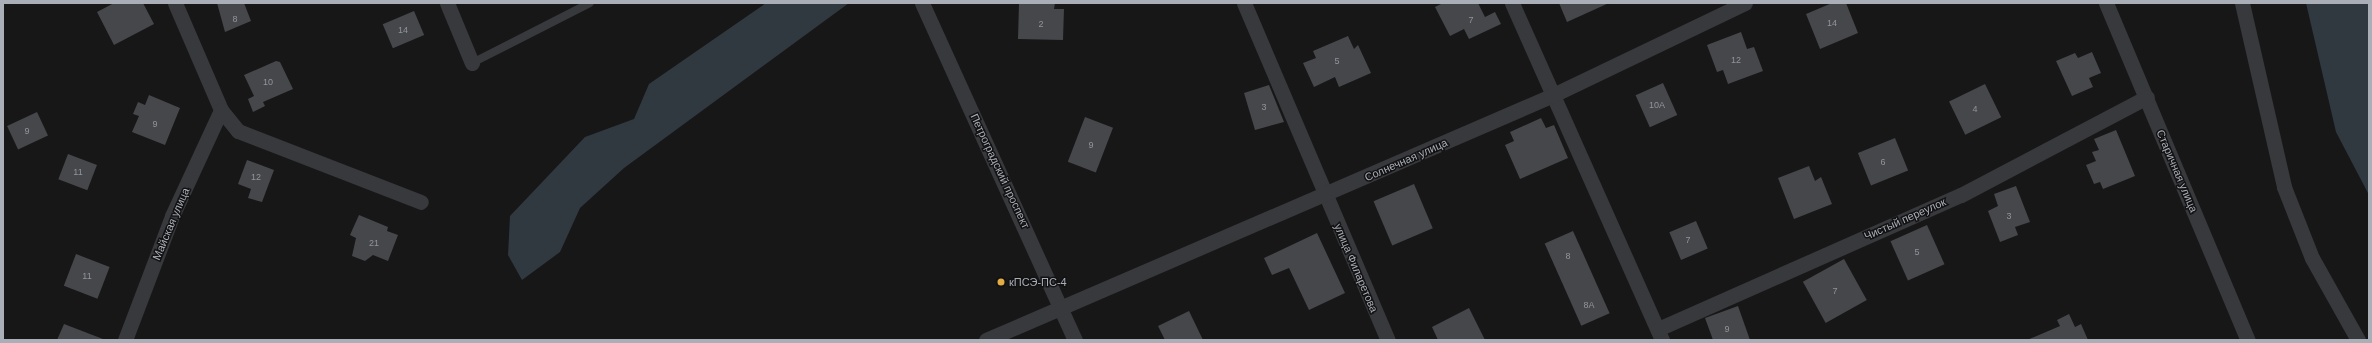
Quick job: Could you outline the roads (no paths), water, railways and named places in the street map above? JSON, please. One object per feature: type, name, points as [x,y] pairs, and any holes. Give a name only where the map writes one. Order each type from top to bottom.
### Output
[{"type":"street","points":[[175,3],[221,110],[238,132],[421,202]]},
{"type":"street","points":[[446,3],[472,63]]},
{"type":"street","name":"Петроградский проспект","points":[[922,3],[1062,306],[1075,340]]},
{"type":"street","name":"улица Филаретова","points":[[1244,3],[1325,196],[1388,340]]},
{"type":"street","points":[[1512,3],[1551,96],[1660,335]]},
{"type":"street","name":"Солнечная улица","points":[[986,340],[1062,306],[1325,196],[1551,96],[1745,3]]},
{"type":"street","name":"Старичная улица","points":[[2106,3],[2147,97],[2248,340]]},
{"type":"street","points":[[2242,3],[2284,187],[2312,258],[2358,340]]},
{"type":"street","name":"Чистый переулок","points":[[1660,335],[1962,194],[2147,97]]},
{"type":"street","name":"Майская улица","points":[[125,340],[172,216],[221,110]]},
{"type":"lane","points":[[472,63],[590,3]]},
{"type":"place","name":"кПСЭ-ПС-4","points":[[1001,282]]}]
